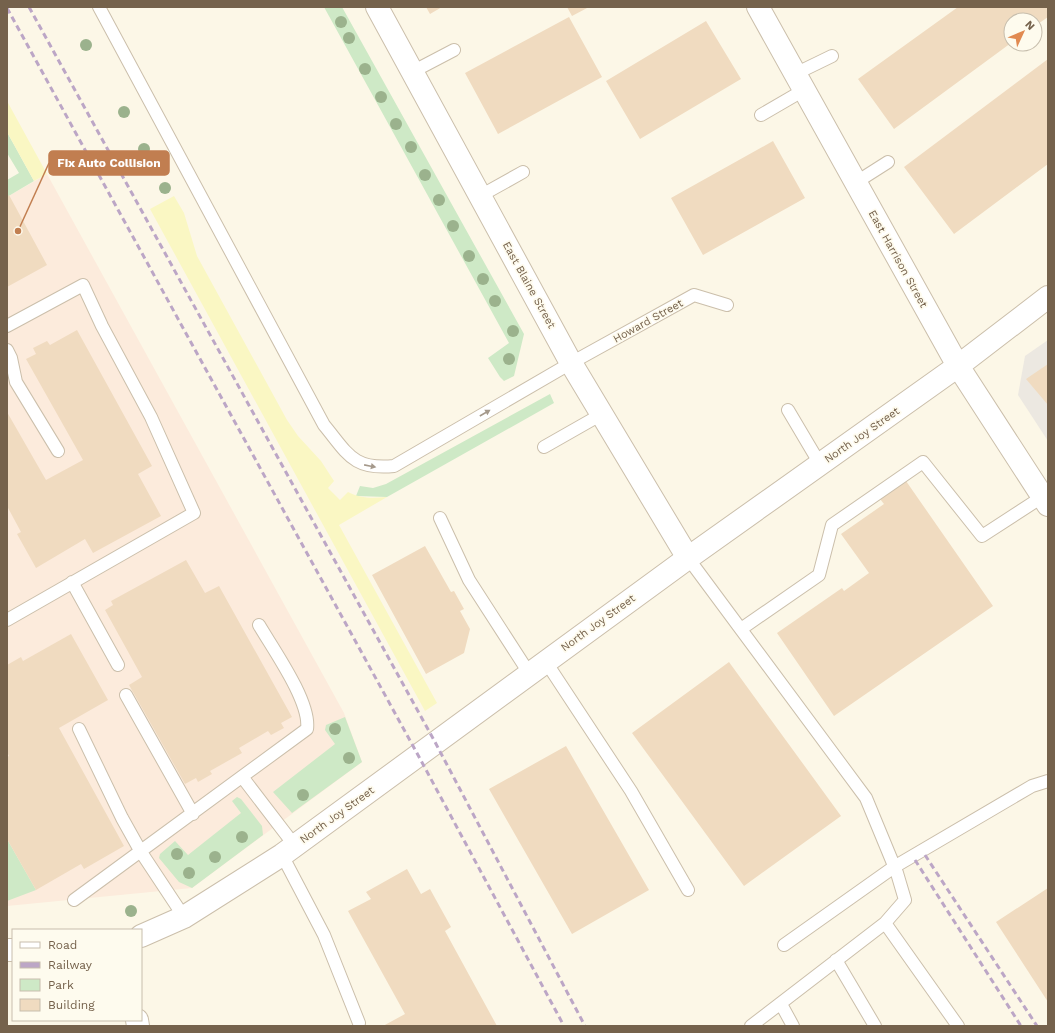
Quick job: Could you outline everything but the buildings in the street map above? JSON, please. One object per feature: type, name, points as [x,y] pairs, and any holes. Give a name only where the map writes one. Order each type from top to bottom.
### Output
[{"type":"street","name":"East Blaine Street","points":[[377,7],[571,362],[688,558]]},
{"type":"street","name":"East Harrison Street","points":[[758,7],[958,366],[1045,501]]},
{"type":"street","name":"North Joy Street","points":[[142,936],[184,917],[289,851],[688,558],[958,366],[1048,297]]},
{"type":"lane","name":"Howard Street","points":[[99,7],[324,425],[350,456],[360,464],[378,468],[394,466],[571,362],[694,295],[727,306]]},
{"type":"lane","points":[[412,72],[454,50]]},
{"type":"lane","points":[[761,115],[832,56]]},
{"type":"lane","points":[[855,183],[888,162]]},
{"type":"lane","points":[[480,196],[524,172]]},
{"type":"lane","points":[[7,326],[83,285],[102,326],[151,417],[194,512],[7,620]]},
{"type":"lane","points":[[7,350],[11,358],[16,382],[58,451]]},
{"type":"lane","points":[[788,410],[820,464]]},
{"type":"lane","points":[[544,448],[602,414]]},
{"type":"lane","points":[[741,629],[819,575],[832,525],[923,462],[982,536],[1045,501]]},
{"type":"lane","points":[[440,518],[469,580],[631,791],[688,890]]},
{"type":"lane","points":[[688,558],[866,798],[894,867],[905,900],[885,923],[751,1026]]},
{"type":"lane","points":[[72,582],[118,665]]},
{"type":"lane","points":[[74,900],[243,778],[307,729],[308,721],[302,700],[259,624]]},
{"type":"lane","points":[[126,695],[193,814]]},
{"type":"lane","points":[[80,729],[122,818],[141,852],[184,917]]},
{"type":"lane","points":[[243,778],[289,851],[359,1023]]},
{"type":"lane","points":[[784,945],[894,867],[1032,786],[1048,781]]},
{"type":"lane","points":[[885,923],[958,1026]]},
{"type":"lane","points":[[836,960],[875,1026]]},
{"type":"lane","points":[[780,1004],[793,1026]]},
{"type":"shaded area","points":[[47,174],[344,713],[362,762],[192,888],[7,906],[7,197]]},
{"type":"shaded area","points":[[1048,340],[1048,441],[1018,395],[1025,356]]},
{"type":"green space","points":[[324,7],[342,7],[524,334],[514,376],[504,381],[488,358],[509,343]]},
{"type":"green space","points":[[7,132],[34,181],[7,197],[7,180],[19,173],[7,153]]},
{"type":"green space","points":[[550,394],[554,403],[387,497],[356,496],[360,486],[373,488],[386,484]]},
{"type":"green space","points":[[345,717],[362,762],[292,813],[273,792],[335,744],[325,730],[326,725]]},
{"type":"green space","points":[[237,797],[241,799],[262,826],[263,835],[192,888],[179,882],[159,858],[160,854],[175,841],[188,855],[241,813],[232,801]]},
{"type":"green space","points":[[7,839],[36,890],[7,901]]},
{"type":"sand","points":[[7,101],[47,174],[34,181],[7,132]]},
{"type":"sand","points":[[174,196],[184,213],[197,256],[287,420],[298,436],[321,461],[334,481],[328,488],[340,500],[348,492],[362,497],[387,497],[339,525],[437,703],[425,711],[150,209]]},
{"type":"railway","points":[[29,7],[435,742],[585,1026]]},
{"type":"railway","points":[[7,8],[418,755],[564,1026]]},
{"type":"railway","points":[[925,855],[1037,1026]]},
{"type":"railway","points":[[915,860],[1021,1026]]},
{"type":"place","name":"Fix Auto Collision","points":[[18,231]]}]
